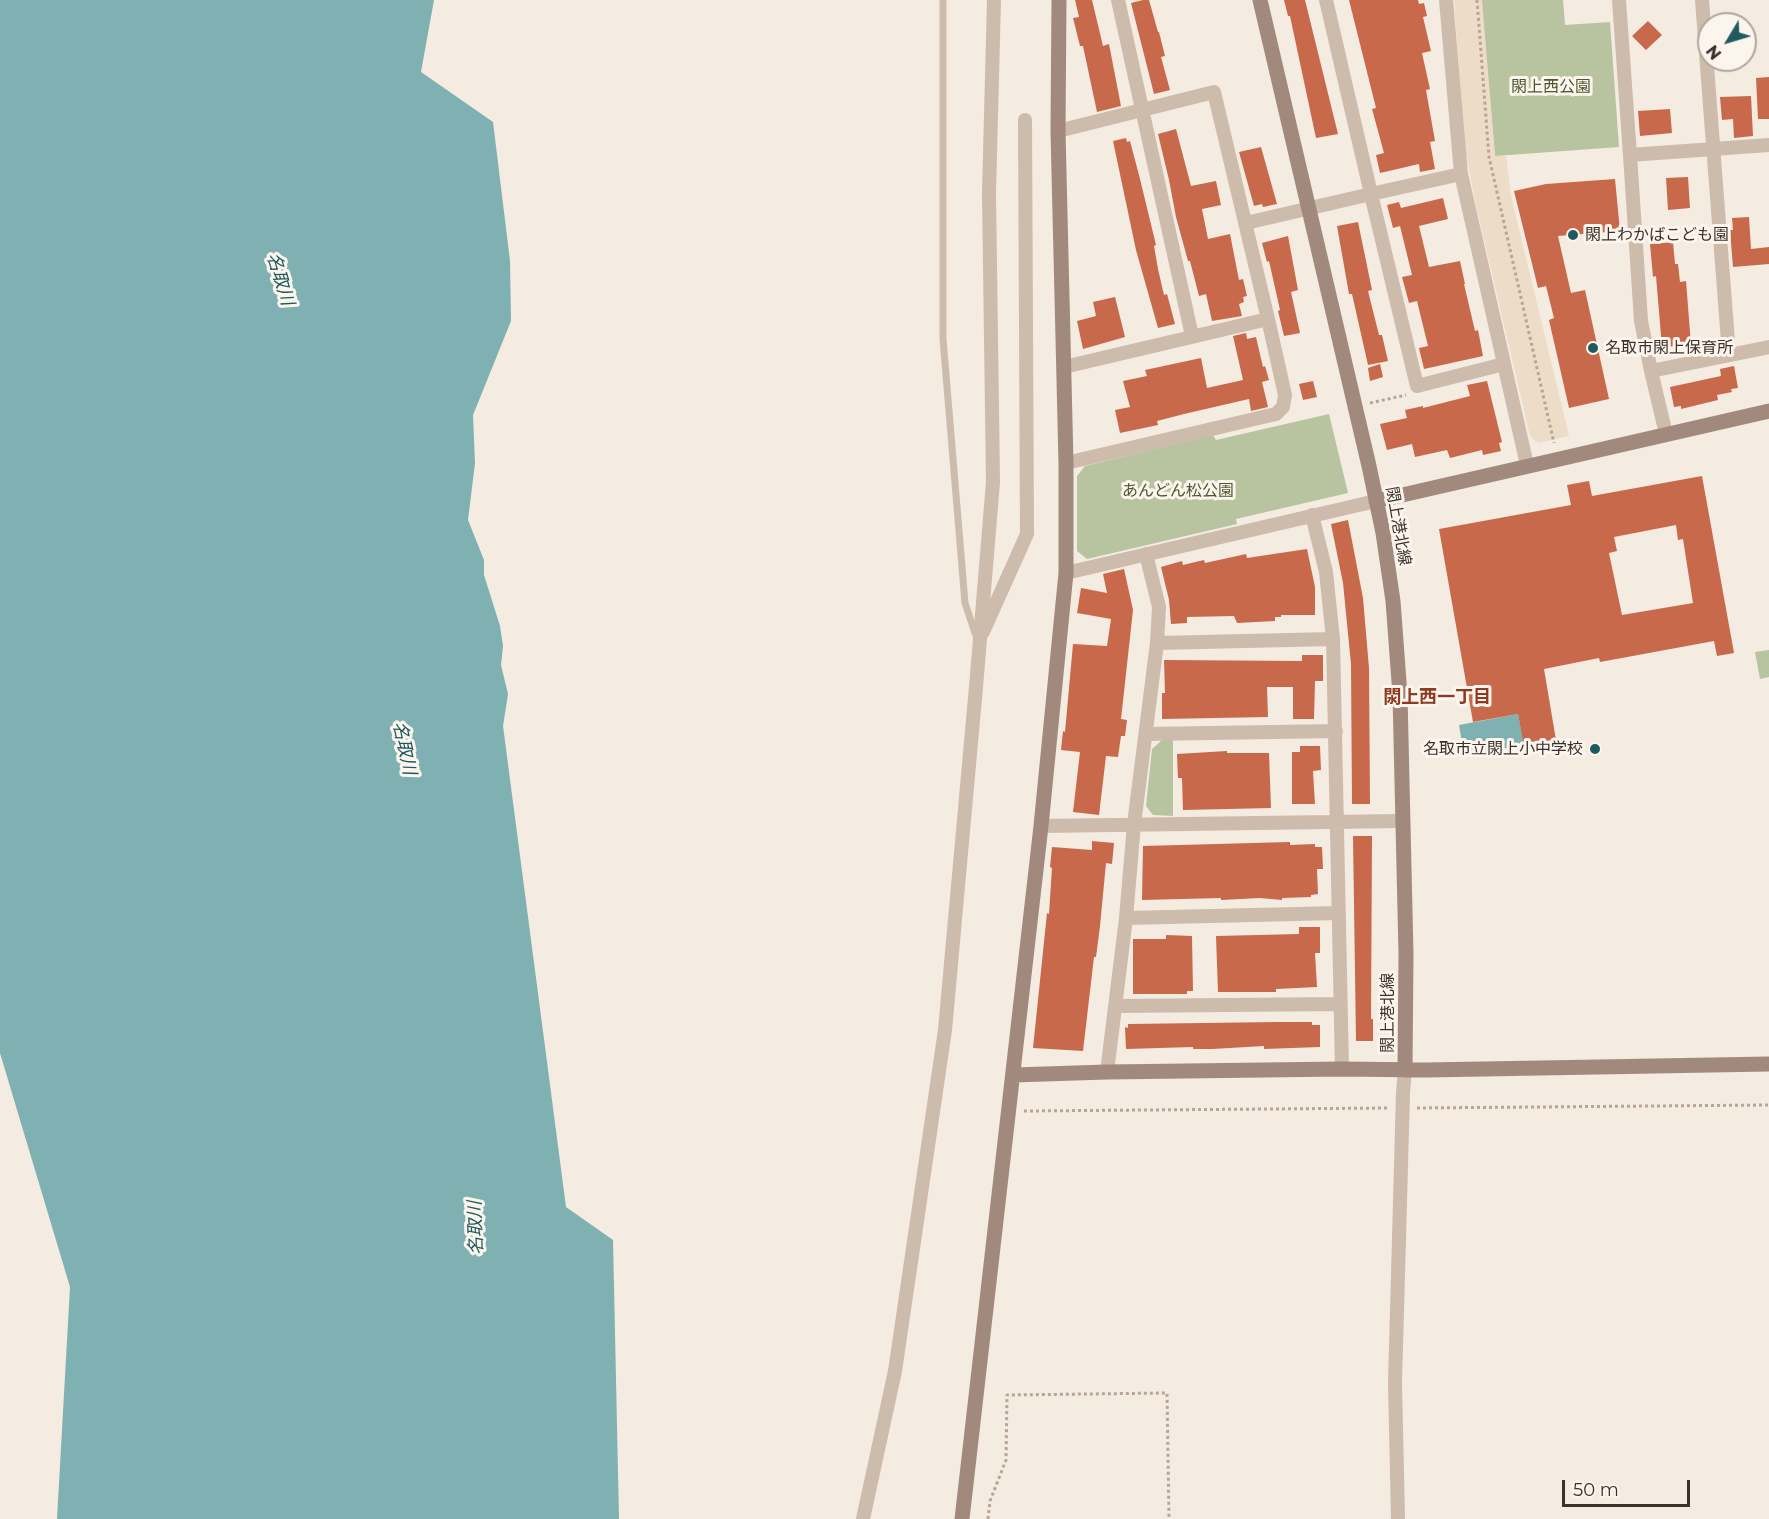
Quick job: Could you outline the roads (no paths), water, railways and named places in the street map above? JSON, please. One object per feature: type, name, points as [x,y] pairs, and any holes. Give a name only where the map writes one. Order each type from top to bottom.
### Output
[{"type":"street","points":[[863,1519],[895,1371],[945,1030],[976,687],[993,482],[989,193],[994,0]]},
{"type":"street","points":[[962,1519],[1041,826],[1066,573],[1066,463],[1058,131],[1059,0]]},
{"type":"street","points":[[1118,0],[1192,336]]},
{"type":"street","name":"閖上港北線","points":[[1260,0],[1383,533],[1394,613],[1400,695],[1406,954],[1405,1070]]},
{"type":"street","points":[[1326,0],[1417,386],[1504,364]]},
{"type":"street","points":[[1446,0],[1461,174],[1527,465]]},
{"type":"street","points":[[1619,0],[1641,321],[1666,434]]},
{"type":"street","points":[[1702,0],[1729,355]]},
{"type":"street","points":[[1058,131],[1215,92],[1285,395],[1283,407],[1276,414],[1066,463]]},
{"type":"street","points":[[978,642],[1027,534],[1025,120]]},
{"type":"street","points":[[1630,154],[1769,145]]},
{"type":"street","points":[[1246,223],[1461,174]]},
{"type":"street","points":[[1064,367],[1268,319]]},
{"type":"street","points":[[1651,371],[1769,347]]},
{"type":"street","points":[[1066,573],[1769,411]]},
{"type":"street","points":[[1312,515],[1326,572],[1333,639],[1342,1069]]},
{"type":"street","points":[[1107,1072],[1126,918],[1134,824],[1157,643],[1159,607],[1146,554]]},
{"type":"street","points":[[1157,643],[1333,639]]},
{"type":"street","points":[[1146,734],[1336,731]]},
{"type":"street","points":[[1041,826],[1402,821]]},
{"type":"street","points":[[1126,918],[1339,913]]},
{"type":"street","points":[[1115,1006],[1340,1004]]},
{"type":"street","points":[[1013,1075],[1769,1064]]},
{"type":"street","points":[[1398,1519],[1395,1383],[1405,1070]]},
{"type":"lane","points":[[943,0],[943,339],[965,603],[978,642]]},
{"type":"water","name":"名取川","points":[[0,0],[434,0],[421,72],[493,122],[510,261],[511,321],[473,415],[475,463],[468,520],[484,560],[484,575],[500,626],[503,646],[501,665],[508,694],[503,726],[566,1207],[613,1240],[619,1519],[57,1519],[70,1287],[0,1053]]},
{"type":"water","points":[[1518,714],[1524,745],[1464,755],[1459,725]]},
{"type":"place","name":"閖上わかばこども園","points":[[1573,235]]},
{"type":"place","name":"名取市閖上保育所","points":[[1593,348]]},
{"type":"place","name":"名取市立閖上小中学校","points":[[1595,749]]},
{"type":"district","name":"閖上西一丁目","points":[[1437,698]]},
{"type":"park label","name":"閖上西公園","points":[[1551,87]]},
{"type":"park label","name":"あんどん松公園","points":[[1178,491]]}]
